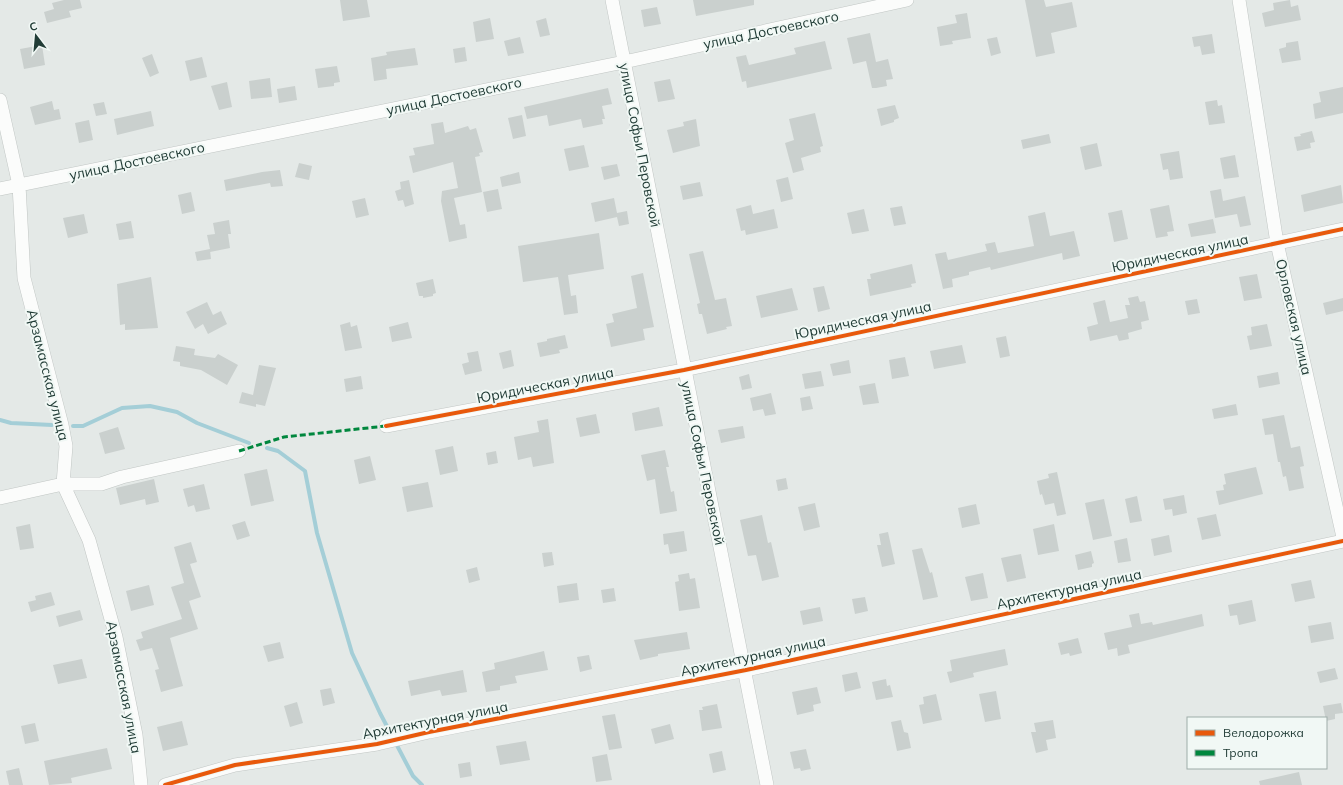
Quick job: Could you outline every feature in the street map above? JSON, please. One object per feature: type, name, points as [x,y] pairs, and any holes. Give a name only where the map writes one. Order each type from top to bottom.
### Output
[{"type":"street","name":"улица Софьи Перовской","points":[[612,0],[684,370],[746,670],[767,785]]},
{"type":"street","name":"улица Достоевского","points":[[0,189],[624,62],[907,0]]},
{"type":"street","name":"Орловская улица","points":[[1238,0],[1277,243],[1343,537]]},
{"type":"street","name":"Арзамасская улица","points":[[0,100],[19,185],[24,278],[62,425],[66,446],[63,484],[89,540],[116,637],[136,735],[141,785]]},
{"type":"street","name":"Юридическая улица","points":[[386,426],[684,370],[1343,229]]},
{"type":"street","points":[[0,498],[63,484],[101,484],[122,477],[239,451]]},
{"type":"street","name":"Архитектурная улица","points":[[165,785],[235,765],[377,744],[429,732],[746,670],[1343,541]]},
{"type":"building","points":[[64,0],[80,0],[82,8],[69,11],[71,17],[47,23],[44,12],[54,9],[52,3]]},
{"type":"building","points":[[340,0],[367,0],[370,17],[343,21]]},
{"type":"building","points":[[693,0],[754,0],[754,5],[696,16]]},
{"type":"building","points":[[1025,0],[1044,0],[1046,7],[1072,2],[1077,27],[1051,33],[1055,53],[1036,57]]},
{"type":"building","points":[[1290,0],[1291,7],[1298,5],[1301,20],[1265,27],[1262,13],[1274,10],[1273,3]]},
{"type":"building","points":[[657,7],[661,24],[644,27],[641,10]]},
{"type":"building","points":[[967,13],[971,38],[952,41],[953,44],[940,46],[937,27],[957,23],[955,15]]},
{"type":"building","points":[[490,18],[494,39],[476,42],[473,22]]},
{"type":"building","points":[[546,18],[550,35],[540,37],[536,21]]},
{"type":"building","points":[[870,33],[876,62],[888,59],[893,79],[886,80],[887,86],[872,88],[866,61],[853,64],[847,38]]},
{"type":"building","points":[[1212,34],[1215,53],[1202,55],[1200,46],[1194,47],[1192,37]]},
{"type":"building","points":[[520,37],[524,53],[508,56],[504,41]]},
{"type":"building","points":[[997,37],[1001,53],[991,56],[987,39]]},
{"type":"building","points":[[825,41],[832,69],[747,88],[746,81],[742,82],[736,57],[746,55],[749,65],[796,54],[794,48]]},
{"type":"building","points":[[1298,41],[1301,60],[1282,63],[1279,49],[1286,47],[1286,43]]},
{"type":"building","points":[[42,45],[45,65],[24,69],[20,49]]},
{"type":"building","points":[[465,47],[467,61],[455,63],[453,49]]},
{"type":"building","points":[[415,48],[418,65],[386,69],[387,79],[374,81],[371,58],[387,55],[386,52]]},
{"type":"building","points":[[152,54],[159,73],[150,77],[142,58]]},
{"type":"building","points":[[202,57],[207,77],[190,81],[185,61]]},
{"type":"building","points":[[337,66],[340,82],[334,83],[334,86],[318,88],[315,69]]},
{"type":"building","points":[[270,78],[272,97],[251,99],[249,81]]},
{"type":"building","points":[[670,79],[675,99],[658,102],[654,82]]},
{"type":"building","points":[[227,82],[232,107],[219,110],[211,86]]},
{"type":"building","points":[[295,86],[297,100],[279,103],[277,89]]},
{"type":"building","points":[[1343,87],[1343,113],[1315,119],[1313,104],[1321,102],[1319,92]]},
{"type":"building","points":[[608,88],[612,104],[602,106],[605,119],[602,119],[603,124],[583,128],[581,119],[549,126],[547,115],[527,119],[524,107]]},
{"type":"building","points":[[1217,100],[1218,106],[1222,105],[1225,123],[1209,125],[1205,102]]},
{"type":"building","points":[[52,101],[54,110],[59,109],[61,119],[35,125],[30,107]]},
{"type":"building","points":[[104,102],[107,114],[96,116],[93,104]]},
{"type":"building","points":[[895,105],[899,118],[894,120],[894,122],[881,126],[877,109]]},
{"type":"building","points":[[151,111],[154,126],[117,135],[114,119]]},
{"type":"building","points":[[815,113],[823,146],[820,147],[821,152],[801,158],[804,170],[793,173],[785,143],[794,140],[789,119]]},
{"type":"building","points":[[522,115],[526,136],[513,139],[508,118]]},
{"type":"building","points":[[696,119],[700,146],[673,153],[667,130],[684,126],[683,122]]},
{"type":"building","points":[[89,120],[93,140],[79,143],[75,123]]},
{"type":"building","points":[[443,122],[445,133],[468,126],[470,130],[476,128],[483,152],[479,153],[480,156],[475,157],[482,192],[454,198],[460,225],[465,224],[467,238],[449,242],[441,201],[442,191],[458,188],[453,162],[413,173],[409,156],[415,155],[413,148],[434,144],[431,124]]},
{"type":"building","points":[[1312,131],[1315,142],[1310,143],[1311,148],[1297,151],[1294,137],[1301,136],[1300,134]]},
{"type":"building","points":[[1049,134],[1051,143],[1023,149],[1021,140]]},
{"type":"building","points":[[1097,143],[1102,166],[1085,170],[1080,147]]},
{"type":"building","points":[[584,145],[589,167],[569,171],[564,149]]},
{"type":"building","points":[[1179,151],[1183,178],[1170,180],[1168,169],[1163,170],[1160,154]]},
{"type":"building","points":[[1235,155],[1239,177],[1224,179],[1220,158]]},
{"type":"building","points":[[299,163],[312,166],[309,180],[295,177]]},
{"type":"building","points":[[617,164],[620,176],[604,180],[601,167]]},
{"type":"building","points":[[280,170],[283,186],[271,187],[270,183],[226,191],[224,180]]},
{"type":"building","points":[[519,172],[521,183],[502,187],[500,177]]},
{"type":"building","points":[[788,177],[793,199],[781,202],[776,180]]},
{"type":"building","points":[[409,180],[414,204],[405,207],[403,200],[398,201],[395,191],[401,189],[400,182]]},
{"type":"building","points":[[700,182],[703,196],[683,200],[680,186]]},
{"type":"building","points":[[1341,185],[1343,203],[1304,212],[1301,195]]},
{"type":"building","points":[[498,189],[502,209],[487,212],[483,192]]},
{"type":"building","points":[[1221,189],[1223,201],[1245,196],[1251,225],[1240,227],[1237,214],[1215,218],[1210,191]]},
{"type":"building","points":[[191,192],[195,211],[182,214],[178,195]]},
{"type":"building","points":[[365,198],[369,215],[356,218],[352,201]]},
{"type":"building","points":[[614,198],[617,213],[627,211],[629,224],[619,226],[617,217],[595,222],[591,203]]},
{"type":"building","points":[[751,205],[753,214],[774,209],[778,228],[746,235],[745,230],[741,231],[736,209]]},
{"type":"building","points":[[1169,205],[1174,231],[1167,232],[1168,236],[1156,238],[1150,209]]},
{"type":"building","points":[[902,206],[906,224],[894,226],[890,208]]},
{"type":"building","points":[[864,209],[869,231],[852,234],[847,213]]},
{"type":"building","points":[[1122,210],[1128,239],[1114,242],[1108,213]]},
{"type":"building","points":[[1045,212],[1050,236],[1074,231],[1080,256],[1063,260],[1062,253],[991,270],[990,267],[969,272],[969,275],[952,279],[953,287],[943,289],[935,254],[946,252],[948,260],[987,251],[985,244],[995,242],[998,253],[1034,246],[1028,216]]},
{"type":"building","points":[[84,214],[88,233],[68,238],[63,218]]},
{"type":"building","points":[[1213,219],[1216,233],[1191,237],[1188,224]]},
{"type":"building","points":[[229,220],[231,234],[228,234],[230,248],[210,252],[211,259],[197,261],[195,252],[210,249],[207,235],[215,234],[213,223]]},
{"type":"building","points":[[131,221],[134,238],[119,240],[116,224]]},
{"type":"building","points":[[599,233],[604,269],[568,275],[571,296],[576,295],[578,313],[564,315],[558,277],[523,282],[518,246]]},
{"type":"building","points":[[703,251],[715,300],[726,298],[732,326],[726,327],[727,329],[707,334],[702,314],[699,314],[697,304],[700,303],[689,254]]},
{"type":"building","points":[[912,264],[916,283],[911,284],[912,287],[870,296],[867,279],[871,279],[870,274]]},
{"type":"building","points":[[643,273],[654,327],[643,329],[645,340],[611,347],[606,324],[614,322],[612,314],[637,308],[631,276]]},
{"type":"building","points":[[1257,274],[1262,298],[1244,301],[1239,277]]},
{"type":"building","points":[[151,277],[158,328],[125,330],[125,324],[120,325],[117,284]]},
{"type":"building","points":[[433,279],[436,293],[433,294],[433,296],[423,298],[423,296],[419,296],[416,283]]},
{"type":"building","points":[[824,286],[830,309],[818,312],[813,288]]},
{"type":"building","points":[[792,288],[798,310],[761,318],[756,296]]},
{"type":"building","points":[[1138,296],[1140,302],[1145,301],[1149,320],[1141,322],[1142,329],[1128,333],[1129,339],[1119,341],[1117,335],[1090,341],[1087,327],[1098,324],[1093,303],[1105,300],[1110,322],[1128,318],[1125,305],[1130,305],[1128,298]]},
{"type":"building","points":[[1343,298],[1343,311],[1326,315],[1323,303]]},
{"type":"building","points":[[1197,299],[1200,313],[1188,315],[1185,301]]},
{"type":"building","points":[[207,302],[213,315],[221,311],[227,324],[208,334],[203,324],[195,329],[186,312]]},
{"type":"building","points":[[350,322],[351,327],[357,325],[362,348],[345,351],[340,325]]},
{"type":"building","points":[[408,322],[412,338],[392,342],[389,327]]},
{"type":"building","points":[[1267,324],[1272,346],[1250,350],[1247,336],[1252,335],[1251,327]]},
{"type":"building","points":[[565,335],[568,348],[559,350],[560,353],[540,357],[537,343]]},
{"type":"building","points":[[1006,336],[1010,356],[1000,358],[996,338]]},
{"type":"building","points":[[962,345],[966,363],[934,369],[930,351]]},
{"type":"building","points":[[176,346],[195,349],[194,355],[215,358],[218,354],[238,365],[227,385],[201,370],[180,366],[180,362],[173,361]]},
{"type":"building","points":[[511,350],[514,366],[503,369],[499,353]]},
{"type":"building","points":[[478,351],[482,371],[465,375],[462,364],[469,362],[467,353]]},
{"type":"building","points":[[905,357],[909,376],[892,379],[889,360]]},
{"type":"building","points":[[849,360],[851,373],[833,376],[830,364]]},
{"type":"building","points":[[259,365],[276,368],[265,406],[256,404],[256,407],[239,403],[242,392],[253,395]]},
{"type":"building","points":[[821,371],[824,386],[805,389],[802,374]]},
{"type":"building","points":[[1278,372],[1280,384],[1259,388],[1257,376]]},
{"type":"building","points":[[749,374],[752,388],[742,390],[739,377]]},
{"type":"building","points":[[361,376],[363,389],[346,392],[344,379]]},
{"type":"building","points":[[875,383],[879,403],[863,405],[859,386]]},
{"type":"building","points":[[771,393],[776,414],[765,416],[763,409],[753,411],[750,398]]},
{"type":"building","points":[[810,396],[813,409],[802,411],[800,398]]},
{"type":"building","points":[[1236,404],[1238,415],[1214,419],[1212,409]]},
{"type":"building","points":[[659,407],[663,426],[635,431],[632,413]]},
{"type":"building","points":[[596,414],[600,433],[580,437],[576,418]]},
{"type":"building","points":[[1284,415],[1291,448],[1300,446],[1304,466],[1300,467],[1304,488],[1289,491],[1286,476],[1283,477],[1280,462],[1278,462],[1273,434],[1265,435],[1262,419]]},
{"type":"building","points":[[548,419],[554,463],[533,467],[531,457],[518,460],[514,437],[539,432],[537,421]]},
{"type":"building","points":[[743,426],[745,438],[721,443],[718,430]]},
{"type":"building","points":[[118,427],[125,449],[105,454],[99,433]]},
{"type":"building","points":[[453,446],[458,471],[440,475],[435,450]]},
{"type":"building","points":[[665,450],[669,467],[666,467],[671,492],[674,491],[677,511],[660,514],[655,479],[647,481],[641,455]]},
{"type":"building","points":[[496,451],[498,463],[488,465],[486,453]]},
{"type":"building","points":[[370,456],[376,480],[359,484],[354,460]]},
{"type":"building","points":[[1256,467],[1263,494],[1219,505],[1216,491],[1224,490],[1223,485],[1226,484],[1224,474]]},
{"type":"building","points":[[267,469],[274,501],[251,506],[244,474]]},
{"type":"building","points":[[1057,472],[1066,514],[1057,516],[1054,503],[1045,505],[1042,494],[1040,495],[1037,481],[1049,478],[1048,474]]},
{"type":"building","points":[[786,478],[788,489],[778,491],[776,480]]},
{"type":"building","points":[[154,479],[159,502],[146,505],[145,499],[120,505],[116,488]]},
{"type":"building","points":[[428,482],[433,507],[407,512],[402,487]]},
{"type":"building","points":[[204,484],[210,509],[196,512],[194,505],[188,507],[183,489]]},
{"type":"building","points":[[1184,495],[1187,513],[1173,516],[1172,509],[1165,510],[1163,499]]},
{"type":"building","points":[[1137,496],[1142,521],[1130,523],[1125,499]]},
{"type":"building","points":[[1104,499],[1112,536],[1093,540],[1085,503]]},
{"type":"building","points":[[815,503],[820,527],[804,531],[798,507]]},
{"type":"building","points":[[976,504],[980,524],[962,528],[958,508]]},
{"type":"building","points":[[1216,514],[1221,536],[1202,540],[1197,518]]},
{"type":"building","points":[[762,515],[768,543],[771,542],[779,577],[762,581],[756,555],[748,556],[740,520]]},
{"type":"building","points":[[245,521],[250,536],[237,540],[232,525]]},
{"type":"building","points":[[30,524],[34,548],[20,550],[16,527]]},
{"type":"building","points":[[1054,524],[1059,551],[1038,555],[1033,529]]},
{"type":"building","points":[[684,531],[687,551],[670,554],[668,544],[664,545],[663,534]]},
{"type":"building","points":[[888,532],[895,564],[882,567],[877,545],[881,545],[879,534]]},
{"type":"building","points":[[1169,535],[1172,552],[1154,556],[1151,539]]},
{"type":"building","points":[[1127,538],[1131,561],[1118,563],[1114,541]]},
{"type":"building","points":[[191,542],[197,562],[190,564],[201,597],[189,601],[198,629],[170,638],[183,686],[161,692],[155,670],[159,669],[152,648],[140,651],[136,640],[143,638],[141,632],[182,619],[171,587],[184,583],[174,547]]},
{"type":"building","points":[[922,548],[930,573],[932,572],[938,597],[923,600],[912,550]]},
{"type":"building","points":[[1091,551],[1094,563],[1092,564],[1092,567],[1078,570],[1075,555]]},
{"type":"building","points":[[552,552],[554,565],[544,567],[542,553]]},
{"type":"building","points":[[1021,554],[1026,578],[1007,582],[1001,558]]},
{"type":"building","points":[[477,567],[480,580],[469,583],[466,570]]},
{"type":"building","points":[[689,573],[690,579],[695,578],[700,608],[679,611],[675,582],[679,581],[678,575]]},
{"type":"building","points":[[983,573],[988,598],[971,601],[965,577]]},
{"type":"building","points":[[1311,580],[1315,598],[1295,602],[1291,584]]},
{"type":"building","points":[[577,583],[579,600],[559,603],[557,586]]},
{"type":"building","points":[[149,585],[154,605],[131,611],[126,591]]},
{"type":"building","points":[[614,588],[616,601],[603,603],[601,590]]},
{"type":"building","points":[[51,592],[55,605],[31,612],[28,602],[36,600],[35,596]]},
{"type":"building","points":[[865,597],[868,611],[855,614],[852,599]]},
{"type":"building","points":[[1252,600],[1256,621],[1239,625],[1237,615],[1230,616],[1228,605]]},
{"type":"building","points":[[820,607],[823,621],[803,625],[800,611]]},
{"type":"building","points":[[80,610],[83,620],[59,627],[56,616]]},
{"type":"building","points":[[1139,613],[1141,624],[1152,622],[1153,625],[1202,614],[1204,626],[1128,645],[1130,653],[1118,656],[1117,648],[1108,650],[1104,633],[1132,627],[1129,615]]},
{"type":"building","points":[[1331,622],[1334,639],[1311,643],[1308,626]]},
{"type":"building","points":[[687,632],[690,649],[658,654],[658,656],[640,660],[634,640]]},
{"type":"building","points":[[1078,638],[1082,653],[1070,656],[1069,653],[1061,655],[1058,643]]},
{"type":"building","points":[[280,642],[284,658],[268,662],[263,646]]},
{"type":"building","points":[[1005,649],[1008,665],[973,673],[974,677],[950,683],[947,672],[952,671],[950,660]]},
{"type":"building","points":[[544,651],[548,670],[515,676],[517,683],[500,686],[500,690],[486,692],[482,672],[495,669],[494,663]]},
{"type":"building","points":[[589,655],[592,669],[580,672],[577,657]]},
{"type":"building","points":[[82,659],[87,678],[58,684],[53,665]]},
{"type":"building","points":[[1335,668],[1338,679],[1320,683],[1317,672]]},
{"type":"building","points":[[463,670],[467,692],[442,696],[440,690],[411,696],[408,681]]},
{"type":"building","points":[[857,672],[861,688],[845,692],[842,675]]},
{"type":"building","points":[[886,679],[887,686],[890,685],[893,697],[876,700],[872,682]]},
{"type":"building","points":[[817,687],[821,703],[813,705],[814,711],[797,715],[792,692]]},
{"type":"building","points":[[331,688],[335,703],[323,706],[320,690]]},
{"type":"building","points":[[996,691],[1001,719],[985,722],[979,694]]},
{"type":"building","points":[[936,694],[942,720],[923,724],[919,705],[924,704],[923,697]]},
{"type":"building","points":[[297,702],[303,723],[290,727],[284,706]]},
{"type":"building","points":[[1341,703],[1343,713],[1335,714],[1335,719],[1327,721],[1323,706]]},
{"type":"building","points":[[717,704],[722,728],[702,731],[699,710],[703,710],[702,707]]},
{"type":"building","points":[[615,714],[622,748],[609,750],[602,716]]},
{"type":"building","points":[[901,720],[904,732],[908,733],[911,748],[897,751],[891,722]]},
{"type":"building","points":[[1053,720],[1056,738],[1046,740],[1048,750],[1036,753],[1031,732],[1036,732],[1034,723]]},
{"type":"building","points":[[182,721],[188,745],[163,751],[157,727]]},
{"type":"building","points":[[35,723],[39,741],[25,744],[21,726]]},
{"type":"building","points":[[670,724],[674,739],[655,744],[651,729]]},
{"type":"building","points":[[526,741],[530,760],[500,765],[496,746]]},
{"type":"building","points":[[107,748],[112,769],[71,778],[72,783],[49,785],[44,761]]},
{"type":"building","points":[[806,749],[811,769],[801,771],[800,768],[794,769],[790,752]]},
{"type":"building","points":[[722,751],[726,770],[713,773],[709,754]]},
{"type":"building","points":[[607,754],[612,780],[596,782],[592,757]]},
{"type":"building","points":[[470,762],[472,776],[460,778],[458,764]]},
{"type":"building","points":[[19,768],[23,785],[9,785],[6,771]]},
{"type":"building","points":[[1299,772],[1302,785],[1260,785],[1259,781]]},
{"type":"waterway","points":[[73,426],[83,426],[122,408],[150,406],[177,412],[197,423],[249,443]]},
{"type":"waterway","points":[[0,420],[11,423],[52,425]]},
{"type":"waterway","points":[[267,448],[278,451],[305,471],[317,533],[352,653],[380,713],[413,776],[422,785]]},
{"type":"marked path","points":[[239,451],[284,437],[386,426]]},
{"type":"cycle path","points":[[386,426],[684,370],[1343,229]]},
{"type":"cycle path","points":[[165,785],[235,765],[377,744],[429,732],[746,670],[1343,541]]}]
